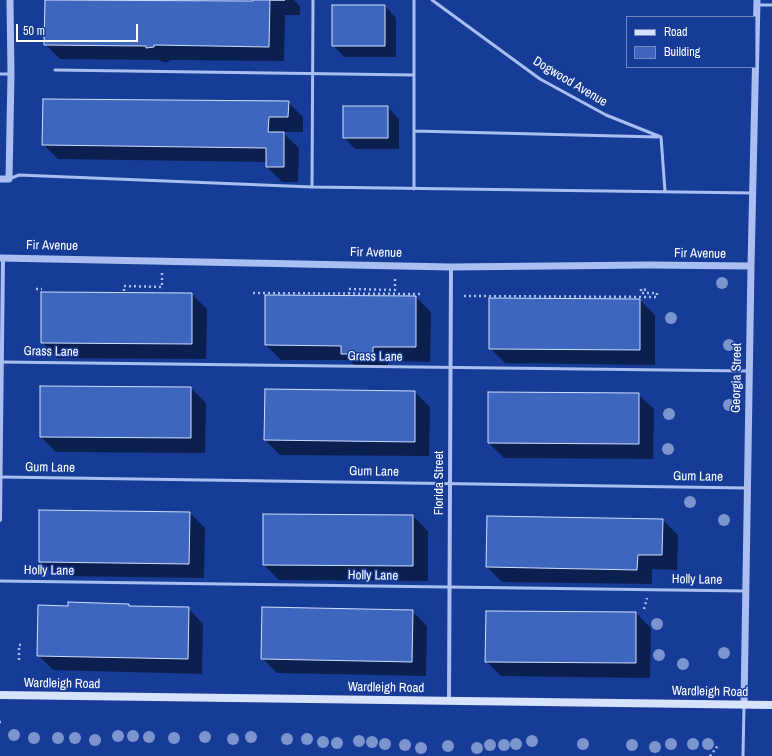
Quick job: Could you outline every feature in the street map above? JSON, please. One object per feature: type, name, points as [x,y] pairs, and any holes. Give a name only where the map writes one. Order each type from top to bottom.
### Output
[{"type":"main road","name":"Wardleigh Road","points":[[0,695],[772,705]]},
{"type":"street","points":[[0,179],[9,179],[11,74],[10,0]]},
{"type":"street","name":"Georgia Street","points":[[756,50],[757,2]]},
{"type":"street","name":"Georgia Street","points":[[744,704],[756,68]]},
{"type":"street","points":[[0,520],[2,258]]},
{"type":"street","name":"Fir Avenue","points":[[2,258],[451,266],[751,266]]},
{"type":"street","name":"Florida Street","points":[[449,700],[451,266]]},
{"type":"lane","points":[[312,187],[313,0]]},
{"type":"lane","points":[[414,0],[414,188]]},
{"type":"lane","name":"Dogwood Avenue","points":[[432,0],[540,78],[606,115],[662,137]]},
{"type":"lane","points":[[757,2],[772,5]]},
{"type":"lane","points":[[55,70],[414,75]]},
{"type":"lane","points":[[0,74],[11,74]]},
{"type":"lane","points":[[414,131],[662,137],[665,192]]},
{"type":"lane","points":[[9,179],[19,175],[312,187],[753,193]]},
{"type":"lane","name":"Grass Lane","points":[[1,362],[750,371]]},
{"type":"lane","name":"Gum Lane","points":[[0,477],[747,488]]},
{"type":"lane","name":"Holly Lane","points":[[0,581],[746,591]]},
{"type":"lane","name":"Georgia Street","points":[[743,756],[744,704]]},
{"type":"path","points":[[124,291],[124,286],[162,287]]},
{"type":"path","points":[[36,289],[42,290]]},
{"type":"path","points":[[349,294],[349,289],[395,290]]},
{"type":"path","points":[[464,296],[657,296],[657,293],[641,293],[641,289],[648,290]]},
{"type":"path","points":[[253,293],[421,294]]},
{"type":"path","points":[[19,660],[19,646],[24,644]]},
{"type":"path","points":[[710,756],[719,744]]},
{"type":"building","points":[[45,0],[270,0],[269,47],[154,45],[154,47],[146,48],[146,46],[44,45]]},
{"type":"building","points":[[332,5],[385,5],[385,46],[332,46]]},
{"type":"building","points":[[43,99],[289,101],[288,117],[269,117],[268,132],[284,132],[284,167],[266,167],[266,148],[42,145]]},
{"type":"building","points":[[343,106],[388,106],[388,138],[343,138]]},
{"type":"building","points":[[41,292],[192,293],[192,344],[41,343]]},
{"type":"building","points":[[265,295],[416,296],[416,347],[373,347],[373,354],[341,354],[341,346],[265,345]]},
{"type":"building","points":[[489,298],[640,299],[640,350],[489,349]]},
{"type":"building","points":[[40,386],[191,387],[191,438],[40,437]]},
{"type":"building","points":[[265,389],[415,391],[415,442],[264,440]]},
{"type":"building","points":[[488,392],[639,393],[639,444],[488,443]]},
{"type":"building","points":[[39,510],[190,512],[189,564],[39,562]]},
{"type":"building","points":[[263,514],[413,515],[413,566],[263,565]]},
{"type":"building","points":[[487,516],[663,519],[662,555],[638,555],[637,570],[486,567]]},
{"type":"building","points":[[68,602],[129,604],[129,606],[189,607],[188,659],[37,656],[38,605],[68,606]]},
{"type":"building","points":[[262,607],[413,610],[412,662],[261,659]]},
{"type":"building","points":[[486,611],[636,612],[636,663],[485,662]]}]
